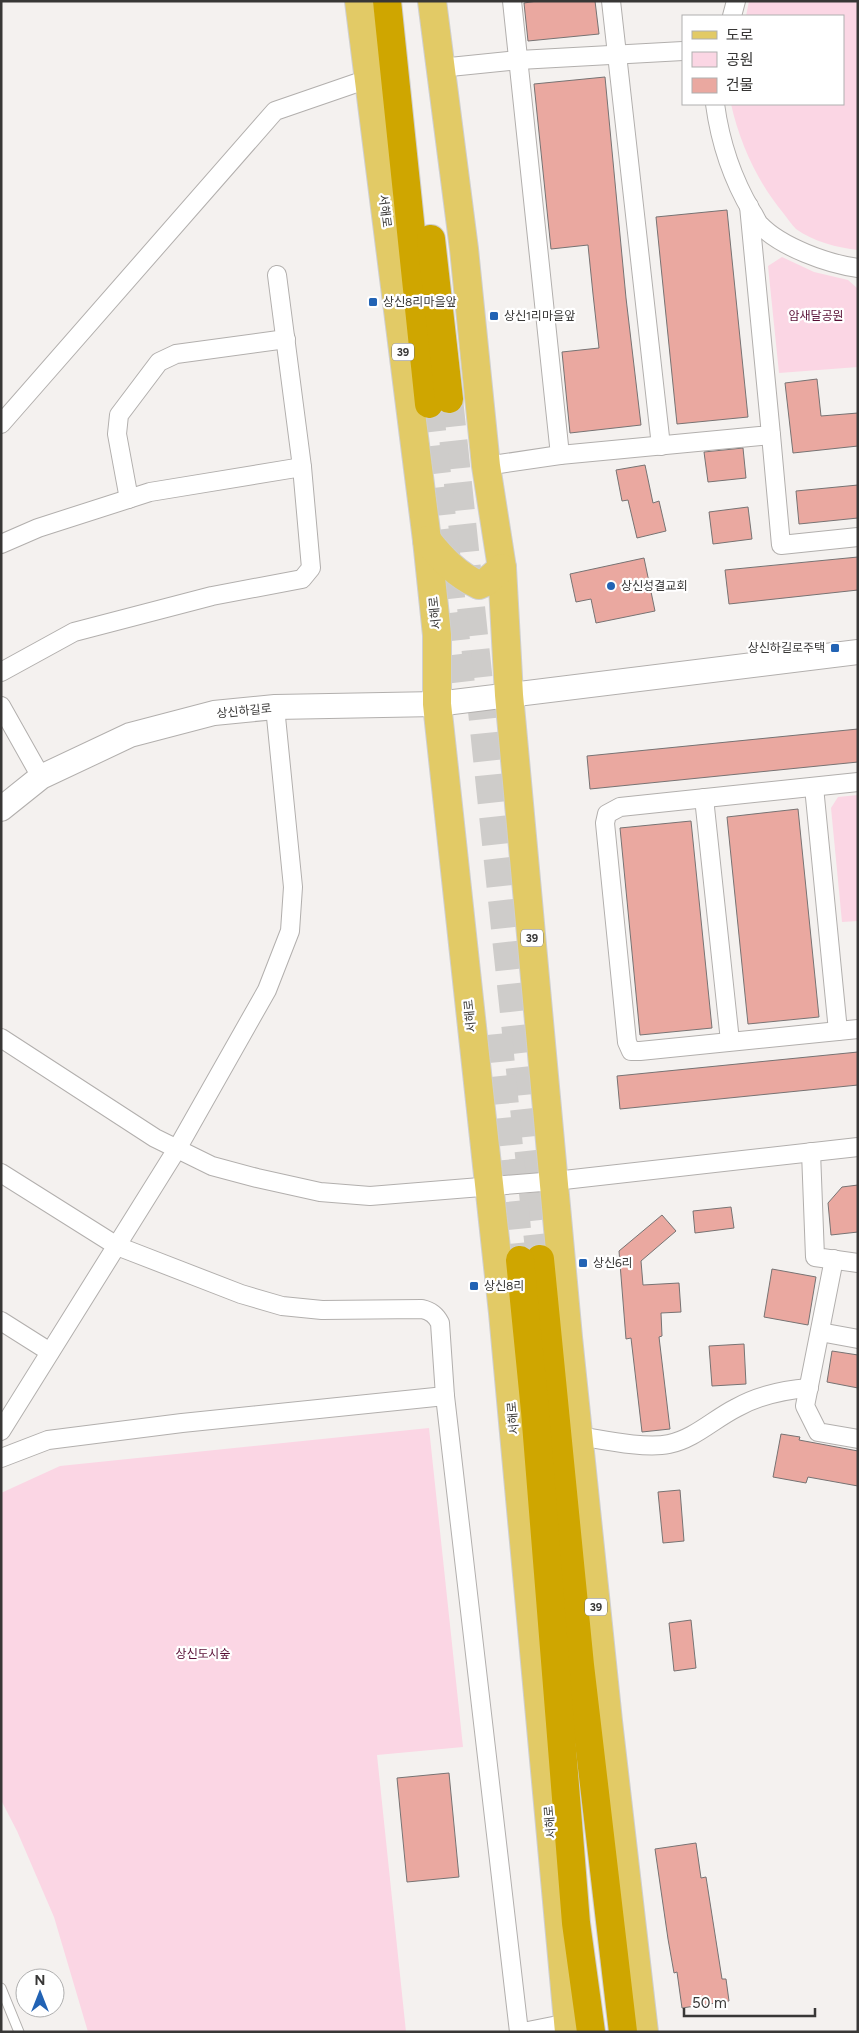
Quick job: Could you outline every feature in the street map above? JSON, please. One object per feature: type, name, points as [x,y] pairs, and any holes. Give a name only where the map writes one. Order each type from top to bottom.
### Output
[{"type":"highway","name":"서해로","points":[[387,1],[439,402],[404,1]]},
{"type":"highway","name":"서해로","points":[[530,1263],[535,1411],[576,1923],[576,2029]]},
{"type":"highway","name":"서해로","points":[[530,1263],[623,2032]]},
{"type":"main road","name":"서해로","points":[[359,1],[427,540],[437,635],[437,704],[488,1186],[530,1263],[579,1436],[608,1721],[644,2032]]},
{"type":"main road","name":"서해로","points":[[432,1],[464,249],[486,466],[502,568],[509,695],[555,1181],[530,1263]]},
{"type":"main road","points":[[427,540],[462,578],[479,585],[486,582],[502,568]]},
{"type":"street","points":[[512,1],[560,455]]},
{"type":"street","points":[[611,1],[661,446]]},
{"type":"street","points":[[732,15],[736,1]]},
{"type":"street","points":[[440,68],[519,60],[682,51]]},
{"type":"street","points":[[1,424],[275,111],[368,79]]},
{"type":"street","points":[[715,105],[721,134],[731,167],[743,196],[760,225],[810,256],[858,268]]},
{"type":"street","points":[[749,206],[781,545],[858,537]]},
{"type":"street","points":[[1,672],[74,632],[212,596],[302,579],[311,568],[302,467],[277,275]]},
{"type":"street","points":[[129,499],[116,434],[119,415],[159,362],[176,354],[286,339]]},
{"type":"street","points":[[486,466],[560,455],[772,435]]},
{"type":"street","points":[[1,544],[38,528],[150,492],[302,467]]},
{"type":"street","name":"상신하길로","points":[[1,809],[41,777],[130,735],[214,713],[275,707],[437,704],[858,652]]},
{"type":"street","points":[[1,706],[41,777]]},
{"type":"street","points":[[1,1431],[177,1150],[267,990],[290,931],[293,887],[275,707]]},
{"type":"street","points":[[858,782],[620,807],[607,814],[605,828],[627,1042],[631,1051],[858,1029]]},
{"type":"street","points":[[814,787],[838,1031]]},
{"type":"street","points":[[704,798],[730,1041]]},
{"type":"street","points":[[1,1038],[155,1138],[177,1150],[212,1166],[320,1192],[370,1196],[555,1181],[858,1147]]},
{"type":"street","points":[[811,1152],[815,1257],[858,1263]]},
{"type":"street","points":[[1,1173],[117,1246],[241,1294],[282,1306],[322,1310],[428,1310],[438,1318],[440,1323],[445,1396],[521,2032],[576,2029]]},
{"type":"street","points":[[834,1260],[805,1406],[818,1432],[858,1439]]},
{"type":"street","points":[[1,1321],[50,1352]]},
{"type":"street","points":[[820,1332],[858,1339]]},
{"type":"street","points":[[579,1436],[656,1446],[671,1444],[692,1435],[736,1407],[760,1396],[809,1388]]},
{"type":"street","points":[[1,1458],[48,1440],[182,1423],[445,1396]]},
{"type":"lane","points":[[1,1988],[19,2032]]},
{"type":"green space","points":[[749,1],[858,1],[858,250],[842,248],[817,240],[794,227],[758,176],[739,134],[731,105],[844,105],[844,15],[746,15]]},
{"type":"green space","name":"암새달공원","points":[[782,257],[814,272],[848,280],[857,288],[858,367],[779,373],[768,266]]},
{"type":"green space","points":[[858,795],[858,921],[842,922],[831,808],[838,797]]},
{"type":"green space","name":"상신도시숲","points":[[429,1428],[463,1747],[377,1755],[406,2032],[88,2032],[54,1917],[17,1831],[1,1800],[1,1493],[60,1466]]},
{"type":"building","points":[[537,1],[595,1],[599,34],[528,41],[524,3]]},
{"type":"building","points":[[605,77],[626,298],[641,425],[570,433],[562,352],[599,348],[588,245],[551,249],[534,84]]},
{"type":"building","points":[[727,210],[748,417],[677,424],[656,217]]},
{"type":"building","points":[[817,379],[821,416],[858,413],[858,446],[793,453],[785,383]]},
{"type":"building","points":[[743,448],[746,478],[708,482],[704,452]]},
{"type":"building","points":[[645,465],[653,503],[659,501],[666,531],[637,538],[628,500],[622,501],[616,470]]},
{"type":"building","points":[[858,485],[858,518],[799,524],[796,491]]},
{"type":"building","points":[[748,507],[752,539],[713,544],[709,512]]},
{"type":"building","points":[[858,557],[858,590],[729,604],[725,570]]},
{"type":"building","name":"상신성결교회","points":[[644,558],[655,611],[596,623],[591,599],[576,602],[570,574]]},
{"type":"building","points":[[858,729],[858,762],[590,789],[587,756]]},
{"type":"building","points":[[798,809],[819,1017],[748,1024],[727,817]]},
{"type":"building","points":[[691,821],[712,1028],[640,1035],[620,828]]},
{"type":"building","points":[[858,1052],[858,1085],[620,1109],[617,1076]]},
{"type":"building","points":[[858,1185],[858,1232],[831,1235],[828,1203],[842,1187]]},
{"type":"building","points":[[731,1207],[734,1228],[695,1233],[693,1211]]},
{"type":"building","points":[[662,1215],[676,1231],[641,1261],[643,1285],[679,1283],[681,1312],[661,1313],[662,1336],[659,1337],[670,1429],[642,1432],[631,1338],[626,1339],[619,1251]]},
{"type":"building","points":[[772,1269],[816,1277],[808,1325],[764,1317]]},
{"type":"building","points":[[744,1344],[746,1384],[712,1386],[709,1346]]},
{"type":"building","points":[[832,1351],[858,1355],[858,1388],[827,1382]]},
{"type":"building","points":[[781,1434],[800,1437],[799,1440],[858,1451],[858,1486],[808,1477],[806,1483],[773,1477]]},
{"type":"building","points":[[680,1490],[684,1541],[663,1543],[658,1492]]},
{"type":"building","points":[[691,1620],[696,1668],[674,1671],[669,1623]]},
{"type":"building","points":[[449,1773],[459,1877],[407,1882],[397,1778]]},
{"type":"building","points":[[696,1843],[701,1878],[706,1877],[722,1979],[726,1979],[729,2001],[682,2008],[677,1972],[674,1973],[668,1939],[655,1849]]},
{"type":"tunnel","points":[[449,399],[540,1259]]},
{"type":"tunnel","points":[[429,404],[464,711]]},
{"type":"tunnel","points":[[498,1034],[520,1260]]},
{"type":"place","name":"상신8리마을앞","points":[[373,302]]},
{"type":"place","name":"상신1리마을앞","points":[[494,316]]},
{"type":"place","name":"상신성결교회","points":[[611,586]]},
{"type":"place","name":"상신하길로주택","points":[[835,648]]},
{"type":"place","name":"상신6리","points":[[583,1263]]},
{"type":"place","name":"상신8리","points":[[474,1286]]}]
